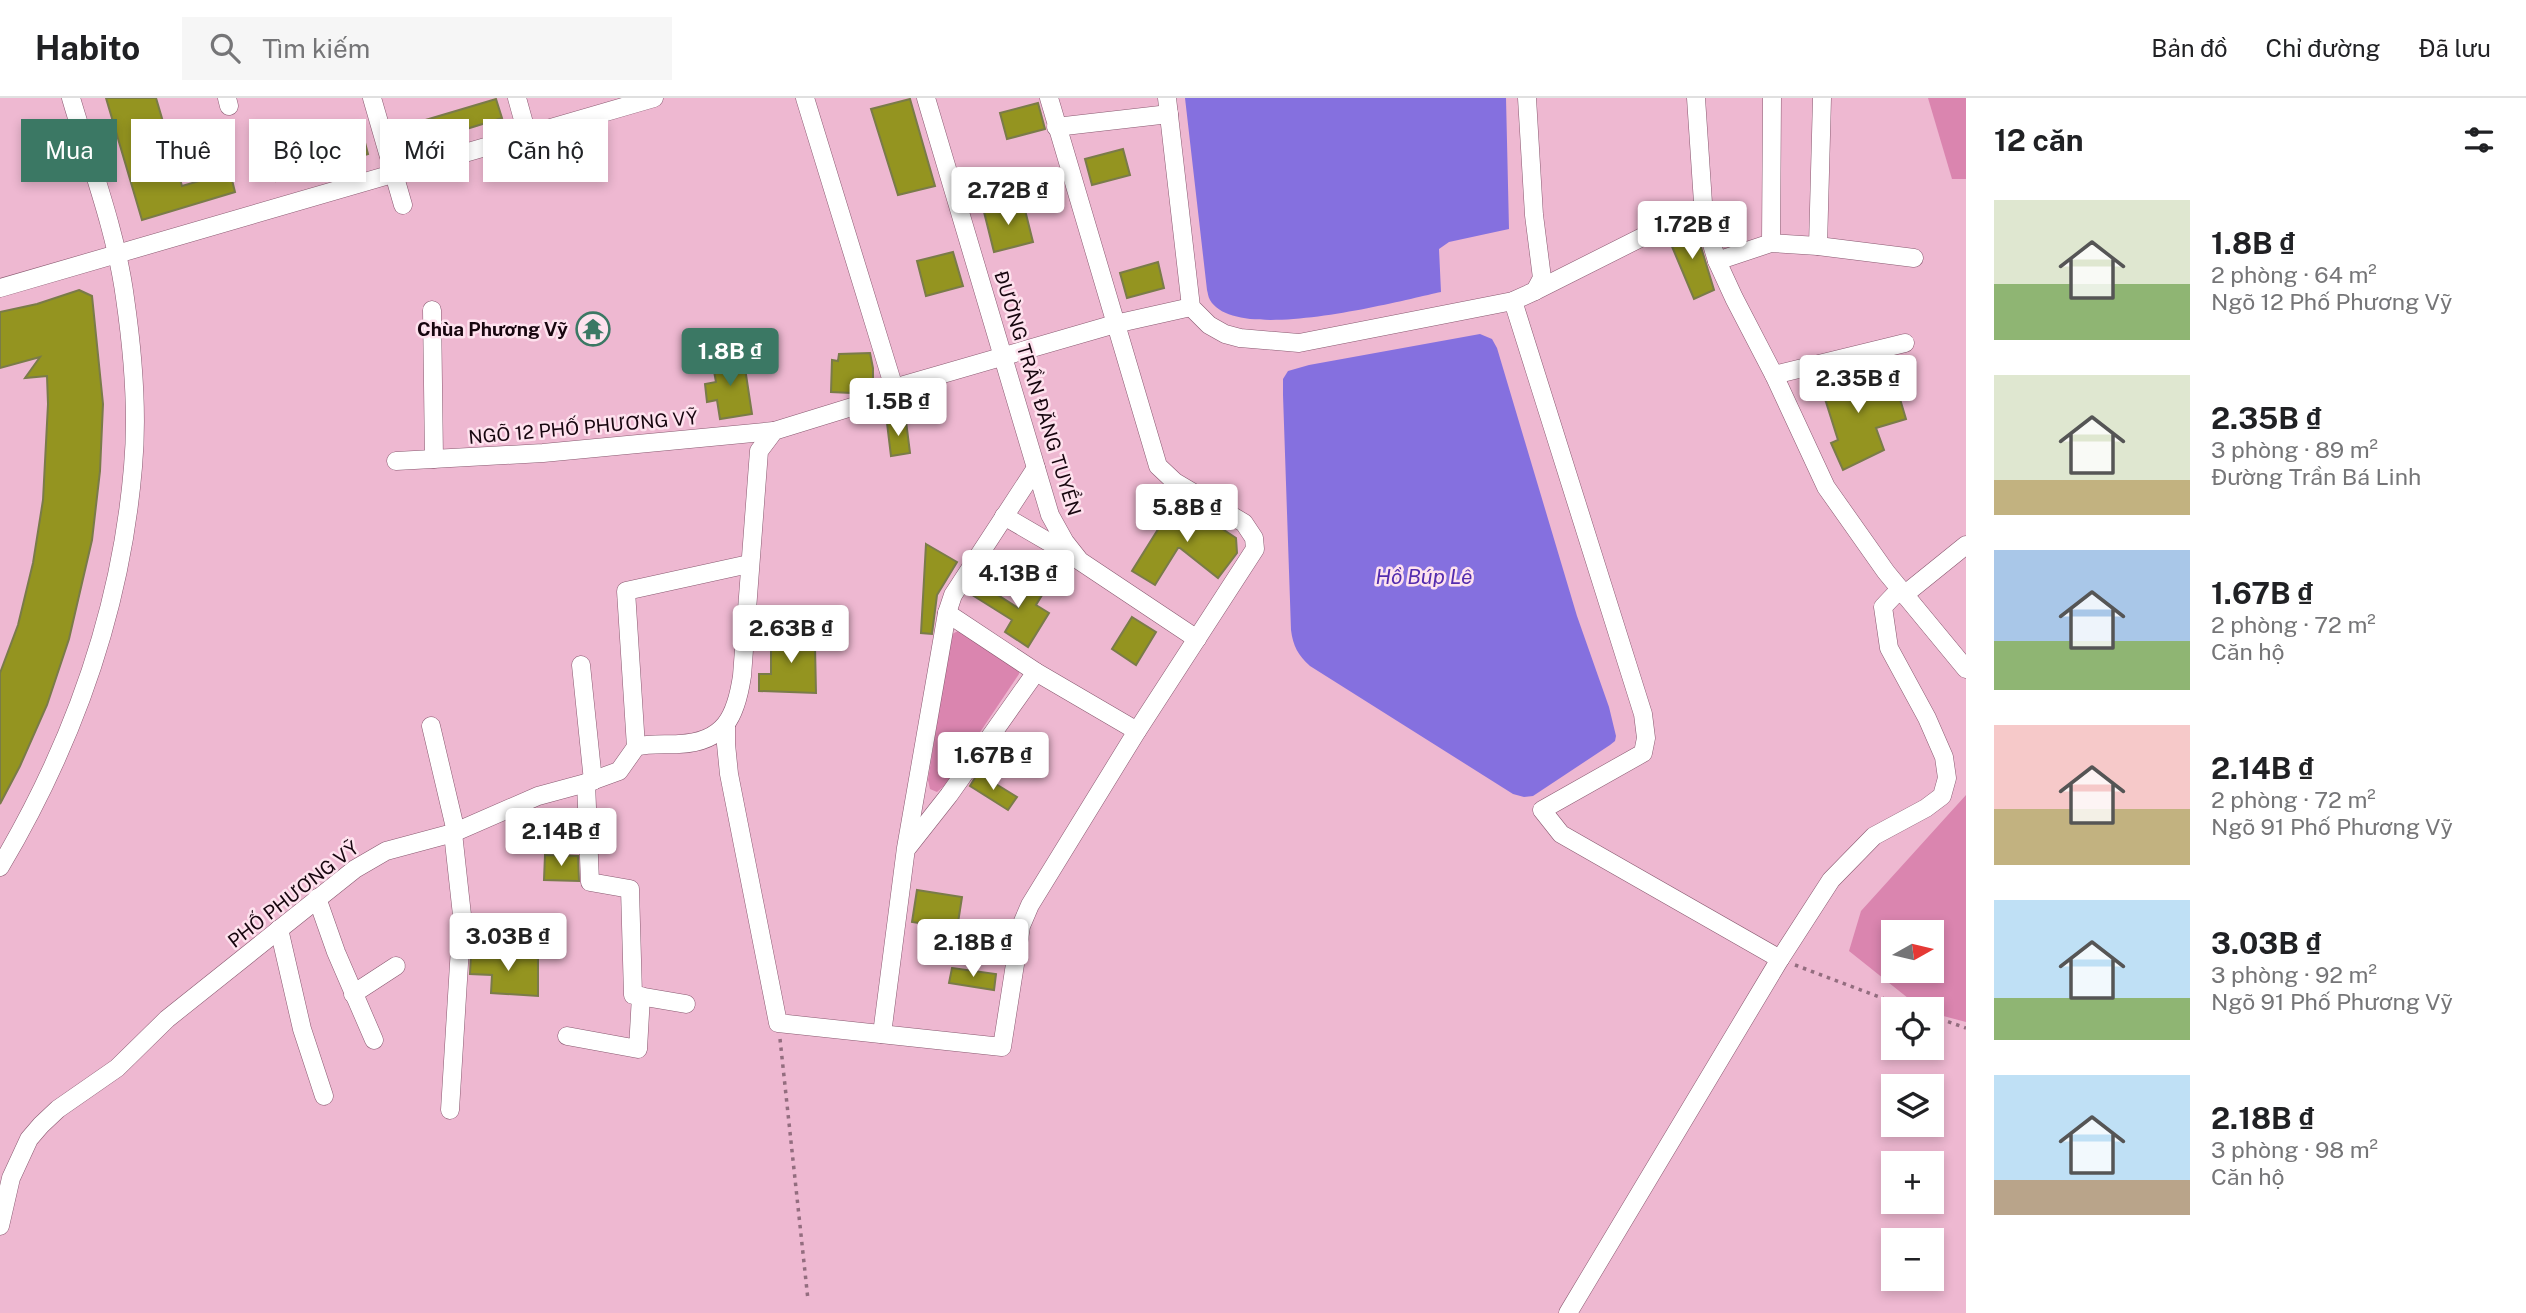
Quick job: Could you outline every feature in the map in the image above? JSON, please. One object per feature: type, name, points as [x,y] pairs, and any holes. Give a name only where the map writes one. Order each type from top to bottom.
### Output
[{"type":"street","points":[[0,867],[45,785],[83,698],[111,602],[134,466],[134,407],[128,323],[117,254],[71,98]]},
{"type":"street","points":[[372,98],[380,126]]},
{"type":"street","points":[[517,98],[523,119]]},
{"type":"street","points":[[580,119],[654,98]]},
{"type":"street","points":[[805,98],[894,388]]},
{"type":"street","name":"ĐƯỜNG TRẦN ĐĂNG TUYỂN","points":[[926,98],[1050,515],[1065,542],[1080,561],[1197,639]]},
{"type":"street","points":[[726,725],[729,775],[778,1023],[1002,1046],[1021,926],[1030,905],[1255,549],[1254,538],[1244,523],[1175,482],[1158,466],[1049,98]]},
{"type":"street","points":[[1527,98],[1534,215],[1542,278],[1535,291]]},
{"type":"street","points":[[1696,98],[1702,207],[1717,261],[1826,487],[1902,592],[1966,669]]},
{"type":"street","points":[[1771,243],[1772,98]]},
{"type":"street","points":[[1818,246],[1822,98]]},
{"type":"street","points":[[1056,127],[1168,106],[1191,307],[1209,326],[1240,338],[1299,343],[1513,301],[1702,207]]},
{"type":"street","points":[[0,288],[380,179]]},
{"type":"street","points":[[396,182],[403,205]]},
{"type":"street","points":[[1717,261],[1771,243],[1914,258]]},
{"type":"street","points":[[1513,301],[1643,714],[1646,738],[1643,753],[1542,810],[1561,834],[1780,959]]},
{"type":"street","points":[[749,564],[626,591],[636,747],[698,741],[726,725],[732,717],[743,676],[749,564],[760,451],[774,431],[881,398],[894,388],[1115,324],[1191,307]]},
{"type":"street","points":[[432,310],[434,459]]},
{"type":"street","points":[[1774,375],[1906,343]]},
{"type":"street","name":"NGÕ 12 PHỐ PHƯƠNG VỸ","points":[[396,461],[543,453],[774,431]]},
{"type":"street","points":[[882,1034],[906,848],[947,613],[953,595],[1036,468]]},
{"type":"street","points":[[1004,516],[1080,561]]},
{"type":"street","points":[[1568,1313],[1780,959],[1831,880],[1874,835],[1926,808],[1942,796],[1947,778],[1944,757],[1927,718],[1889,648],[1883,607],[1966,545]]},
{"type":"street","points":[[947,613],[1036,672],[1138,731]]},
{"type":"street","points":[[581,665],[590,782],[590,882],[630,889],[633,995],[686,1004]]},
{"type":"street","points":[[906,848],[949,795],[1036,672]]},
{"type":"street","points":[[431,726],[454,832],[462,915],[450,1110]]},
{"type":"street","name":"PHỐ PHƯƠNG VỸ","points":[[0,1226],[11,1178],[29,1139],[58,1109],[117,1068],[167,1019],[355,869],[386,850],[454,832],[538,796],[619,771],[636,747]]},
{"type":"street","points":[[317,898],[374,1040]]},
{"type":"street","points":[[279,929],[302,1029],[324,1096]]},
{"type":"street","points":[[354,995],[396,966]]},
{"type":"street","points":[[567,1036],[638,1049],[641,996]]},
{"type":"path","points":[[1780,959],[1881,998]]},
{"type":"path","points":[[1944,1020],[1966,1028]]},
{"type":"path","points":[[778,1023],[808,1300]]},
{"type":"shaded area","points":[[1928,98],[1966,98],[1966,179],[1952,179]]},
{"type":"shaded area","points":[[958,631],[1019,670],[1019,674],[944,786],[937,792],[930,789],[928,780],[949,646],[952,634]]},
{"type":"shaded area","points":[[1966,795],[1966,1022],[1944,1016],[1944,997],[1907,997],[1890,984],[1944,984],[1944,920],[1881,920],[1881,977],[1849,951],[1861,911]]},
{"type":"water","points":[[1185,98],[1506,98],[1509,229],[1449,242],[1439,249],[1441,292],[1356,310],[1283,320],[1251,319],[1226,313],[1210,300],[1207,290]]},
{"type":"water","name":"Hồ Búp Lê","points":[[1480,334],[1492,339],[1497,348],[1616,736],[1610,745],[1533,796],[1524,797],[1513,794],[1310,666],[1297,650],[1291,630],[1283,395],[1283,379],[1288,371]]},
{"type":"building","points":[[106,98],[156,98],[162,119],[131,119],[131,182],[181,182],[182,186],[196,182],[232,182],[235,192],[142,220],[117,135],[117,119],[112,119]]},
{"type":"building","points":[[496,99],[502,118],[483,119],[483,124],[469,128],[469,119],[429,119]]},
{"type":"building","points":[[910,99],[935,186],[898,195],[871,109]]},
{"type":"building","points":[[1038,103],[1045,129],[1007,139],[1000,113]]},
{"type":"building","points":[[1123,149],[1130,175],[1092,185],[1085,159]]},
{"type":"building","points":[[1023,202],[1033,242],[994,252],[984,212]]},
{"type":"building","points":[[1694,224],[1714,290],[1694,299],[1668,237]]},
{"type":"building","points":[[953,252],[963,286],[926,296],[917,261]]},
{"type":"building","points":[[1158,262],[1164,288],[1127,298],[1120,273]]},
{"type":"building","points":[[79,290],[92,296],[103,404],[100,471],[92,540],[69,639],[47,705],[0,804],[0,673],[18,625],[33,563],[43,500],[48,404],[47,376],[25,378],[40,357],[0,368],[0,312],[37,304]]},
{"type":"building","points":[[870,353],[873,389],[852,395],[831,392],[832,360],[838,361],[839,354]]},
{"type":"building","points":[[743,355],[752,414],[720,419],[717,400],[707,402],[705,384],[716,382],[712,360]]},
{"type":"building","points":[[1859,366],[1867,398],[1897,389],[1906,419],[1876,428],[1884,450],[1843,470],[1831,443],[1838,440],[1820,383],[1825,382],[1823,375]]},
{"type":"building","points":[[906,421],[910,453],[891,456],[887,423]]},
{"type":"building","points":[[1177,499],[1236,538],[1237,553],[1218,578],[1180,548],[1155,585],[1132,571]]},
{"type":"building","points":[[926,544],[957,562],[937,595],[932,634],[921,633]]},
{"type":"building","points":[[1039,575],[1050,582],[1036,605],[1049,613],[1028,647],[1005,632],[1012,620],[969,593],[976,581],[1018,608]]},
{"type":"building","points":[[1132,617],[1156,632],[1136,665],[1112,649]]},
{"type":"building","points":[[771,633],[810,634],[810,646],[815,646],[816,693],[759,691],[759,674],[771,674]]},
{"type":"building","points":[[978,773],[1017,797],[1008,810],[970,786]]},
{"type":"building","points":[[545,855],[578,856],[579,881],[544,880]]},
{"type":"building","points":[[917,890],[962,897],[957,929],[912,922]]},
{"type":"building","points":[[957,926],[1002,932],[999,948],[955,941]]},
{"type":"building","points":[[471,954],[538,957],[538,996],[491,993],[492,975],[470,974]]},
{"type":"building","points":[[952,968],[996,974],[994,990],[949,983]]},
{"type":"place","name":"Chùa Phương Vỹ","points":[[593,329]]}]
